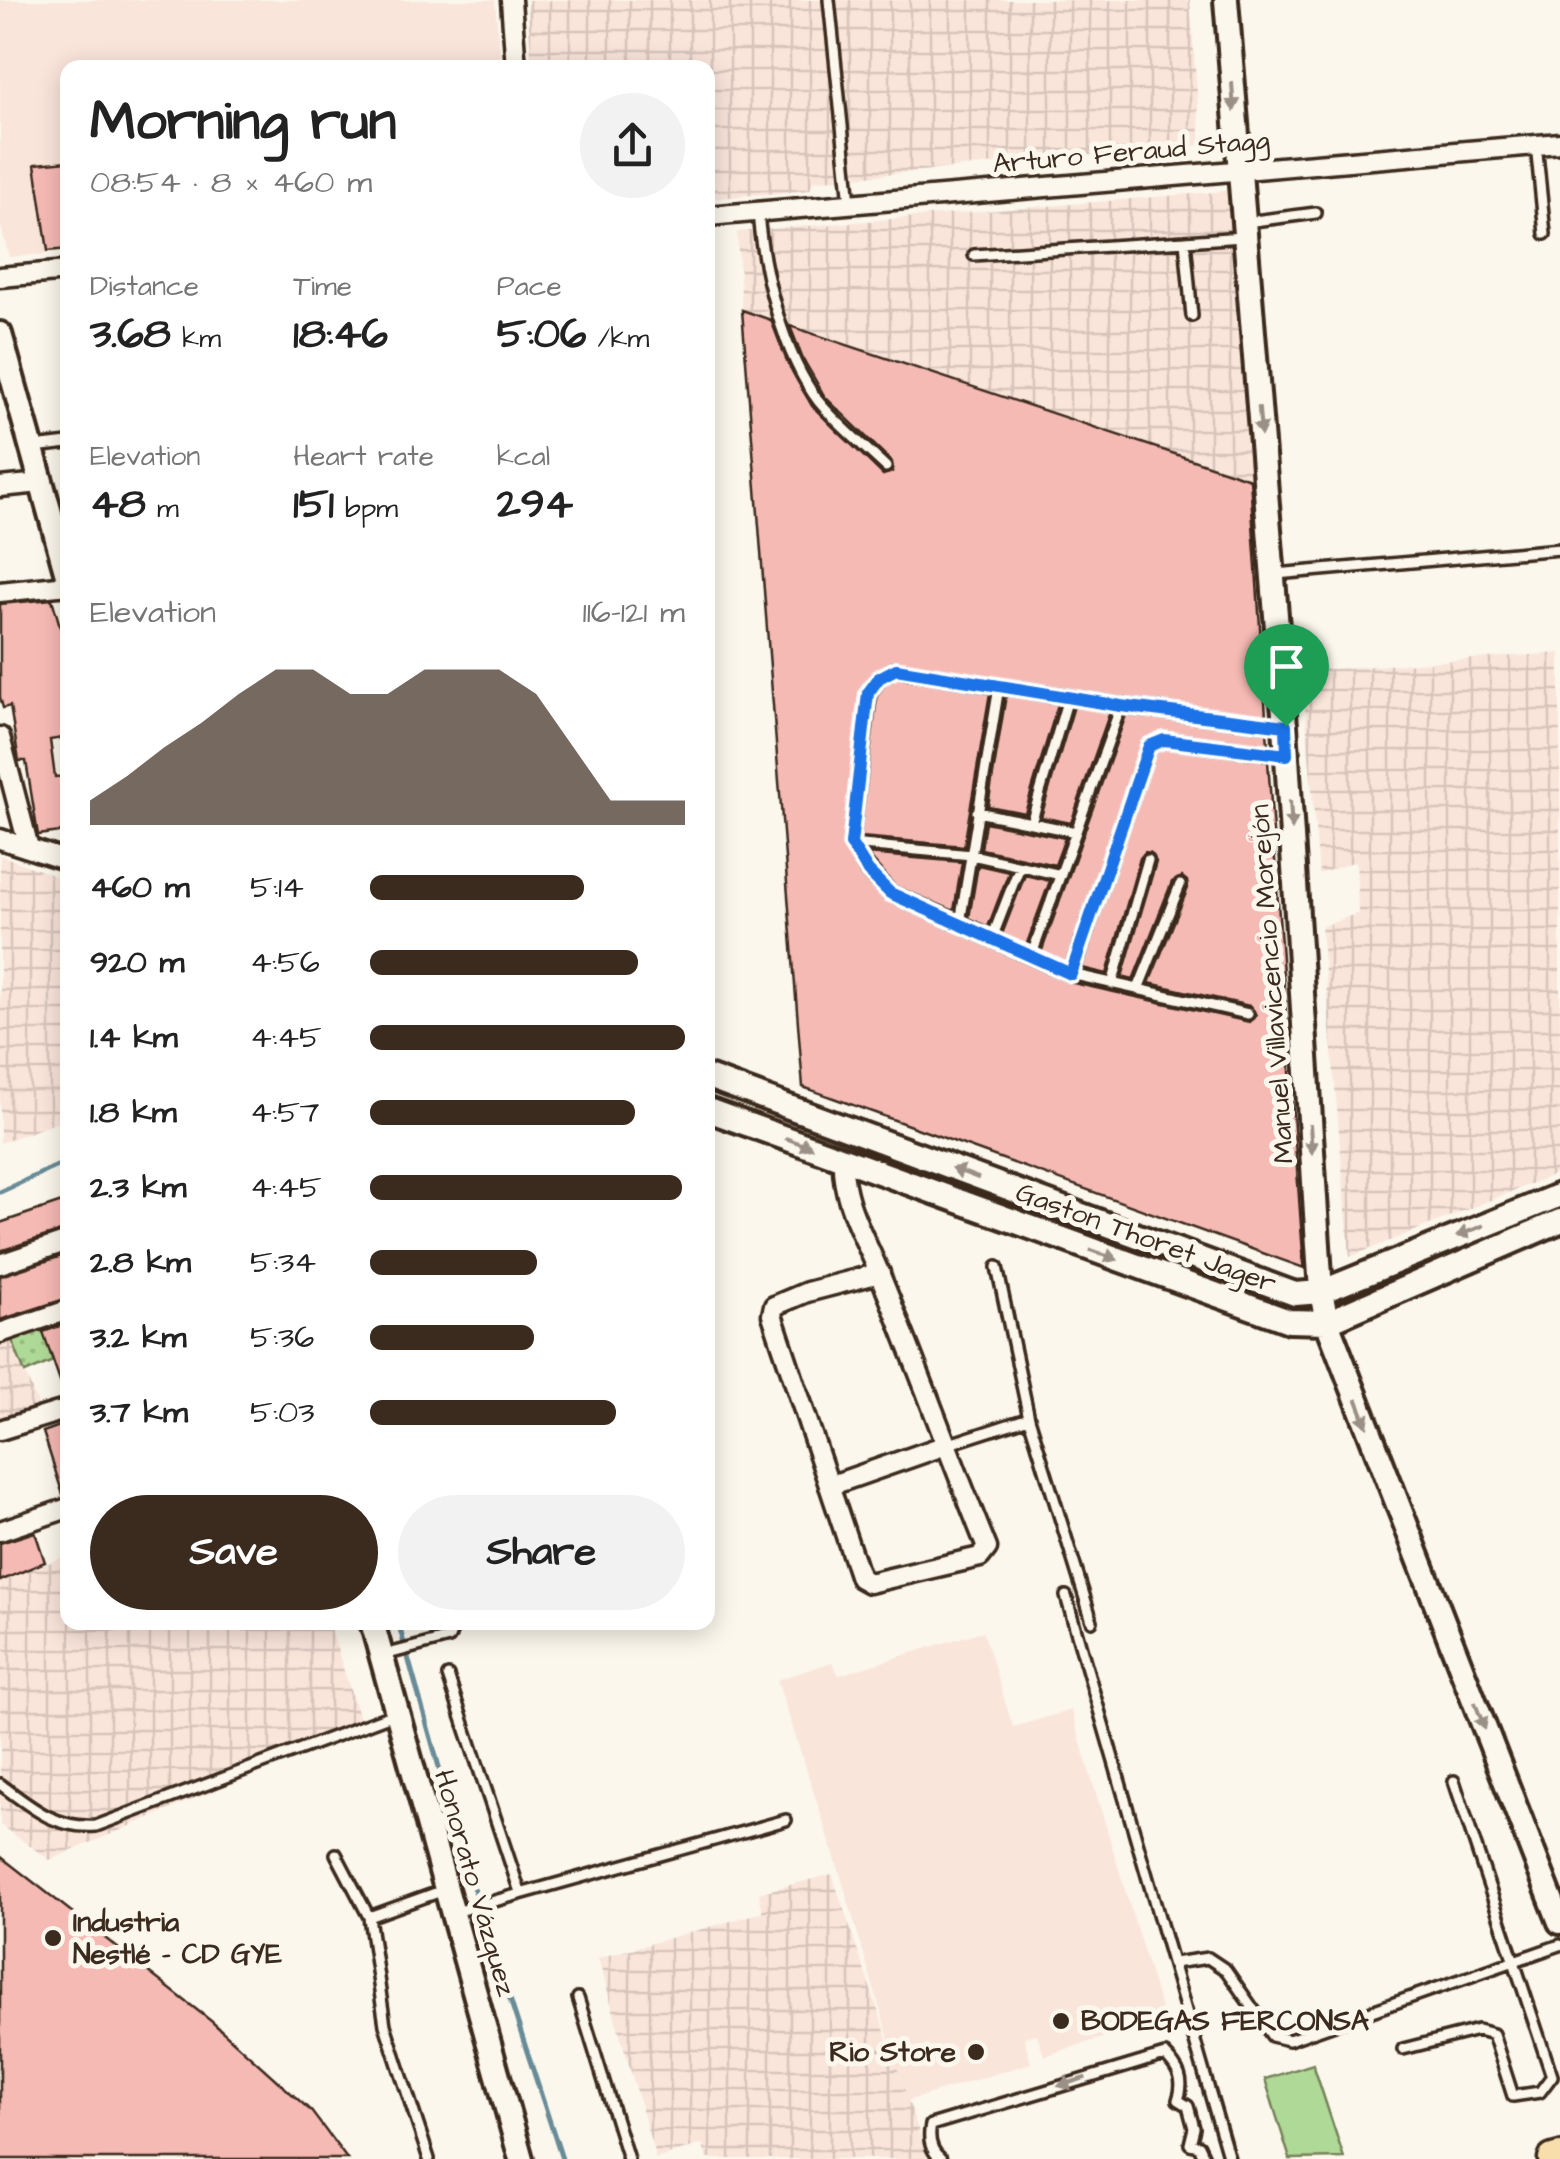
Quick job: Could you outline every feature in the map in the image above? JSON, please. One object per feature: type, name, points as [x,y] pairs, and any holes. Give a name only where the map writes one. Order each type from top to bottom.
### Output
[{"type":"main road","points":[[1553,2159],[1560,2157]]},
{"type":"street","points":[[511,0],[515,60]]},
{"type":"street","name":"Manuel Villavicencio Morejón","points":[[1226,0],[1286,726],[1321,1292],[1327,1322],[1560,1922]]},
{"type":"street","name":"Arturo Feraud Stagg","points":[[715,215],[1560,143]]},
{"type":"street","points":[[0,277],[60,272]]},
{"type":"street","points":[[0,334],[8,392],[32,448],[41,483],[58,512]]},
{"type":"street","points":[[0,487],[41,483]]},
{"type":"street","points":[[0,592],[60,583]]},
{"type":"street","points":[[0,737],[29,848]]},
{"type":"street","points":[[0,839],[60,858]]},
{"type":"street","name":"Gaston Thoret Jager","points":[[715,1079],[1295,1294],[1321,1292],[1560,1195]]},
{"type":"street","name":"Gaston Thoret Jager","points":[[715,1113],[1289,1321],[1327,1322],[1560,1221]]},
{"type":"street","points":[[843,1159],[842,1181],[880,1273],[987,1548],[980,1557],[869,1583],[860,1578],[772,1315],[774,1306],[807,1292],[880,1273]]},
{"type":"street","points":[[0,1264],[60,1244]]},
{"type":"street","points":[[0,1333],[60,1313]]},
{"type":"street","points":[[0,1430],[60,1411]]},
{"type":"street","points":[[829,1486],[946,1445]]},
{"type":"street","points":[[2,1525],[60,1510]]},
{"type":"street","name":"Honorato Vázquez","points":[[377,1630],[391,1654],[396,1713],[446,1889],[462,1910],[521,2159]]},
{"type":"lane","points":[[829,0],[850,203]]},
{"type":"lane","points":[[1536,144],[1545,234]]},
{"type":"lane","points":[[758,212],[775,303],[798,367],[820,402],[886,467]]},
{"type":"lane","points":[[974,255],[1185,242],[1316,213]]},
{"type":"lane","points":[[1185,242],[1192,316]]},
{"type":"lane","points":[[32,448],[60,444]]},
{"type":"lane","points":[[1273,574],[1560,549]]},
{"type":"lane","points":[[1248,1014],[1071,974],[890,893],[868,871],[851,844],[868,693],[879,678],[896,669],[1121,706],[1286,726]]},
{"type":"lane","points":[[960,923],[999,686]]},
{"type":"lane","points":[[1031,823],[1068,698]]},
{"type":"lane","points":[[1032,957],[1121,706]]},
{"type":"lane","points":[[1071,974],[1149,746],[1164,740],[1287,755]]},
{"type":"lane","points":[[977,812],[1076,832]]},
{"type":"lane","points":[[851,844],[972,855],[1061,874]]},
{"type":"lane","points":[[1112,984],[1148,860]]},
{"type":"lane","points":[[992,938],[1020,866]]},
{"type":"lane","points":[[1138,990],[1180,885]]},
{"type":"lane","points":[[997,1267],[1028,1418],[1092,1622]]},
{"type":"lane","points":[[946,1445],[1028,1418]]},
{"type":"lane","points":[[1066,1596],[1230,2159]]},
{"type":"lane","points":[[391,1654],[449,1638],[452,1630]]},
{"type":"lane","points":[[448,1676],[520,1892]]},
{"type":"lane","points":[[0,1784],[48,1820],[96,1826],[396,1713]]},
{"type":"lane","points":[[1403,2050],[1478,2030],[1494,2034],[1513,2096],[1540,2092],[1552,2076],[1454,1781]]},
{"type":"lane","points":[[462,1910],[786,1820]]},
{"type":"lane","points":[[336,1854],[369,1917],[385,2025],[429,2159]]},
{"type":"lane","points":[[369,1917],[446,1889]]},
{"type":"lane","points":[[1174,1963],[1208,1958],[1226,1970],[1272,2036],[1290,2040],[1560,1944]]},
{"type":"lane","points":[[578,1998],[628,2159]]},
{"type":"lane","points":[[941,2159],[934,2152],[929,2134],[931,2124],[1166,2055],[1177,2067],[1183,2086],[1178,2100],[1188,2106],[1194,2128],[1190,2144],[1200,2146],[1205,2159]]},
{"type":"shaded area","points":[[0,0],[495,0],[500,60],[60,60],[60,161],[35,164],[47,254],[9,257],[0,223]]},
{"type":"shaded area","points":[[527,0],[1190,0],[1201,145],[813,181],[810,190],[715,198],[715,60],[531,60]]},
{"type":"shaded area","points":[[1227,191],[1255,481],[742,310],[737,232]]},
{"type":"shaded area","points":[[1560,653],[1560,1172],[1350,1257],[1321,927],[1358,913],[1356,861],[1319,874],[1302,671]]},
{"type":"shaded area","points":[[0,855],[60,878],[60,1122],[0,1143]]},
{"type":"shaded area","points":[[12,1340],[40,1410],[0,1424],[0,1344]]},
{"type":"shaded area","points":[[60,1559],[60,1630],[331,1630],[362,1728],[50,1860],[0,1825],[0,1581]]},
{"type":"shaded area","points":[[983,1631],[1013,1727],[1071,1710],[1164,2019],[1044,2056],[1037,2034],[1024,2037],[1031,2063],[907,2101],[839,1870],[777,1680],[832,1662],[839,1675]]},
{"type":"shaded area","points":[[832,1874],[928,2159],[707,2159],[702,2144],[656,2159],[598,1958],[763,1912],[759,1893]]},
{"type":"green space","points":[[42,1329],[53,1361],[25,1373],[12,1340]]},
{"type":"green space","points":[[1313,2064],[1344,2158],[1290,2159],[1265,2079]]},
{"type":"building","points":[[60,162],[60,250],[48,251],[35,164]]},
{"type":"building","points":[[742,310],[771,320],[788,364],[812,406],[883,475],[892,472],[892,462],[825,397],[790,326],[1250,479],[1266,716],[1122,698],[893,661],[873,673],[861,691],[843,844],[861,876],[886,900],[1069,982],[1249,1022],[1256,1015],[1250,1006],[1149,983],[1188,888],[1182,877],[1172,882],[1133,980],[1122,977],[1156,862],[1151,853],[1145,852],[1140,858],[1107,974],[1082,968],[1155,752],[1165,748],[1268,761],[1304,1268],[803,1087]]},
{"type":"building","points":[[52,599],[60,626],[60,738],[50,740],[55,777],[60,777],[60,832],[38,835],[26,761],[19,761],[10,706],[3,708],[0,697],[0,604]]},
{"type":"building","points":[[897,677],[990,693],[964,846],[860,837],[877,696],[885,684]]},
{"type":"building","points":[[1006,695],[1058,704],[1025,813],[988,806]]},
{"type":"building","points":[[1074,706],[1110,712],[1071,823],[1041,817]]},
{"type":"building","points":[[1126,715],[1267,732],[1268,745],[1165,732],[1143,741],[1066,963],[1041,953]]},
{"type":"building","points":[[985,822],[1065,838],[1055,865],[981,849]]},
{"type":"building","points":[[867,854],[962,862],[954,911],[895,886]]},
{"type":"building","points":[[978,865],[1009,872],[988,927],[969,918]]},
{"type":"building","points":[[1025,875],[1050,881],[1026,946],[1002,934]]},
{"type":"building","points":[[60,1203],[60,1232],[0,1251],[0,1223]]},
{"type":"building","points":[[60,1257],[60,1301],[0,1320],[0,1276]]},
{"type":"building","points":[[60,1326],[60,1381],[43,1332]]},
{"type":"building","points":[[60,1426],[60,1486],[43,1432]]},
{"type":"building","points":[[35,1532],[45,1562],[0,1581],[0,1543]]},
{"type":"building","name":"Industria Nestlé - CD GYE","points":[[0,1856],[211,2021],[311,2111],[347,2159],[0,2159]]},
{"type":"waterway","points":[[0,1192],[60,1165]]},
{"type":"waterway","points":[[400,1630],[469,1873],[562,2159]]},
{"type":"place","name":"Industria Nestlé - CD GYE","points":[[53,1938]]},
{"type":"place","name":"BODEGAS FERCONSA","points":[[1061,2021]]},
{"type":"place","name":"Rio Store","points":[[976,2052]]},
{"type":"route","points":[[896,669],[1121,706],[1286,726],[1287,755],[1164,740],[1149,746],[1071,974],[890,893],[868,871],[851,844],[868,693],[879,678],[896,669]]}]
